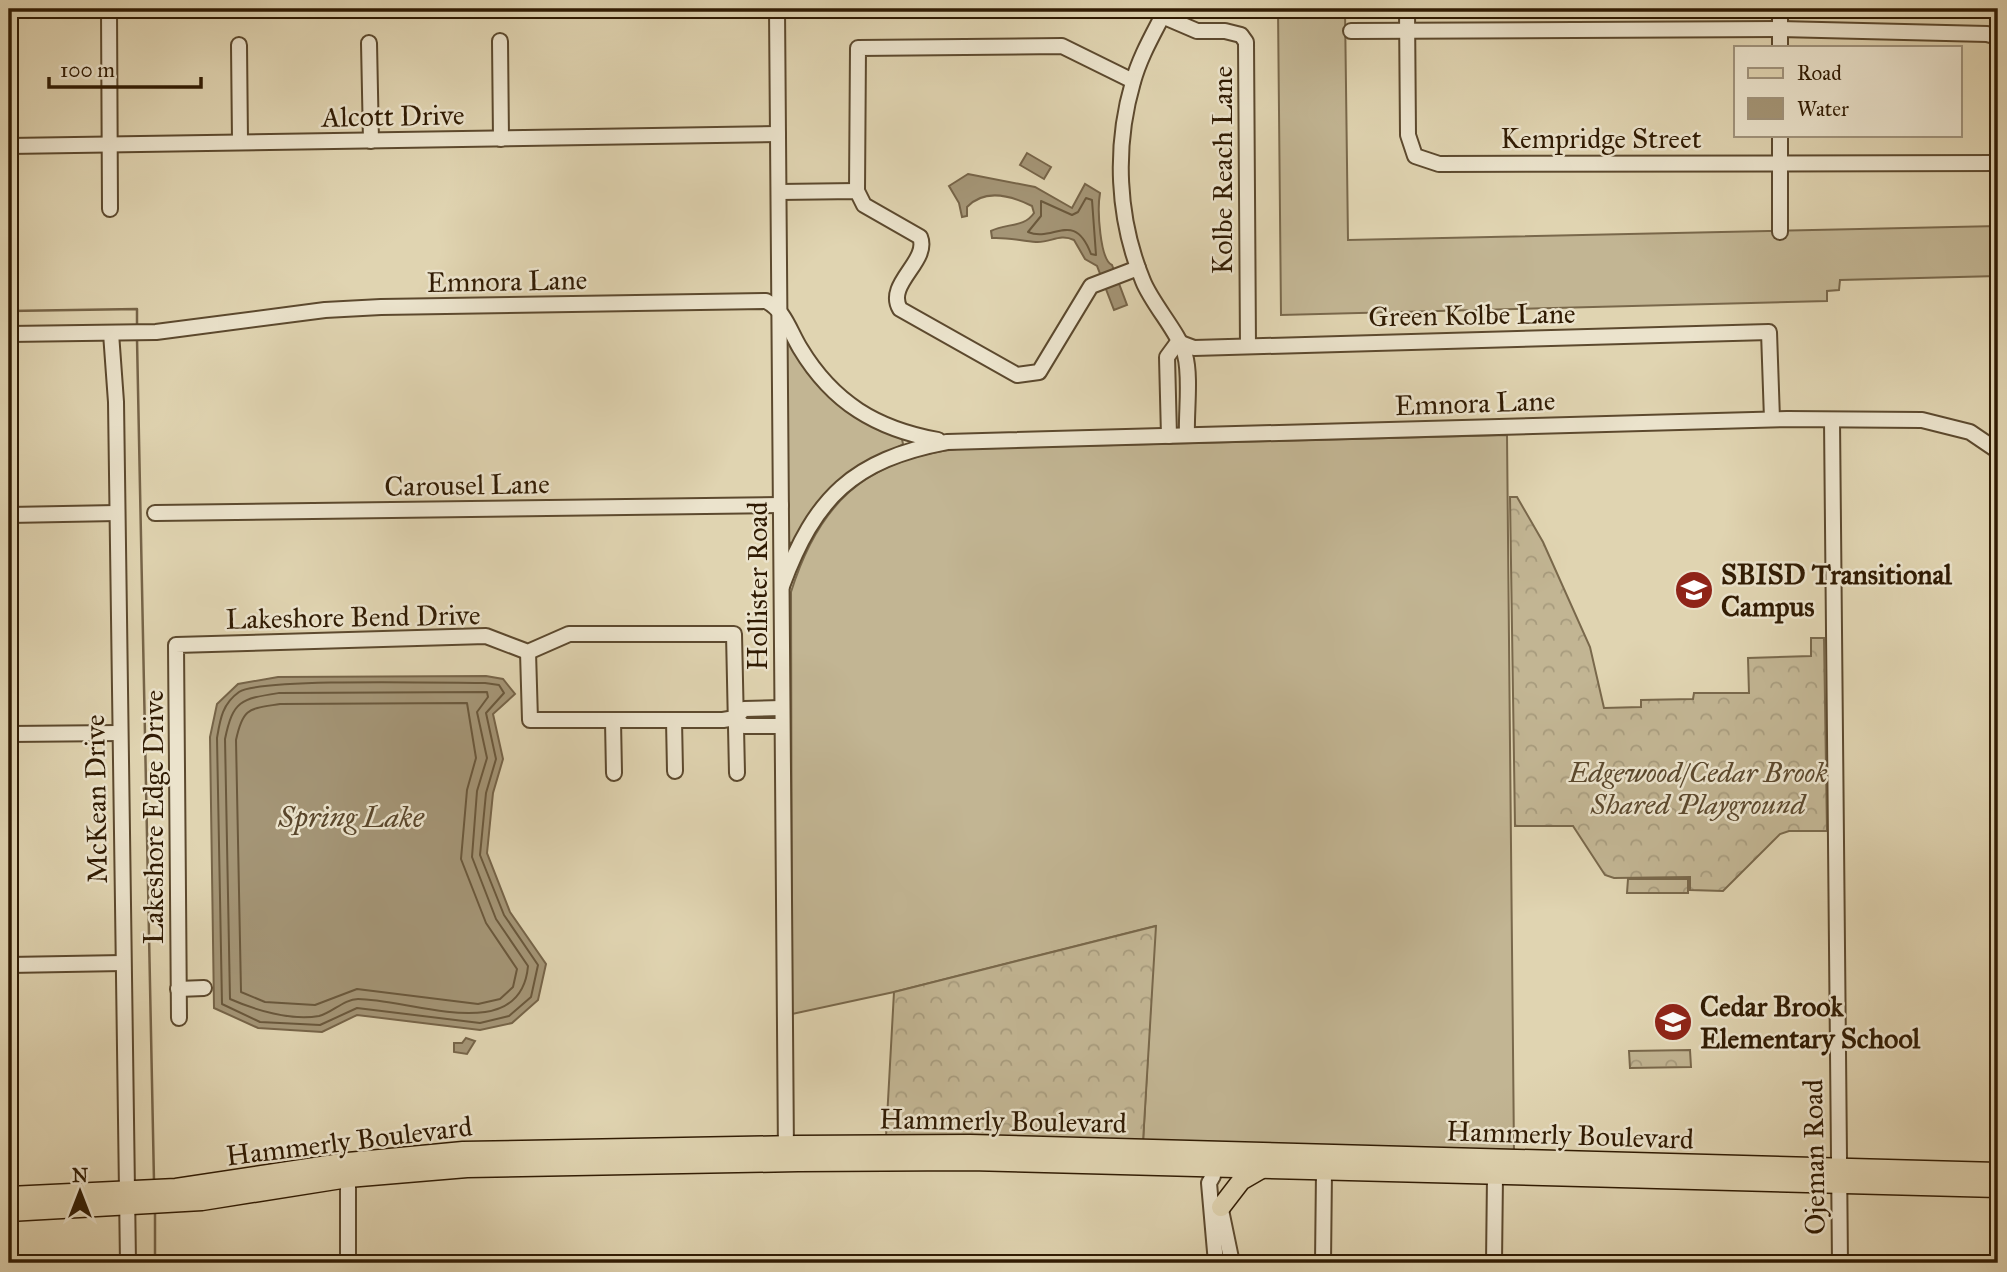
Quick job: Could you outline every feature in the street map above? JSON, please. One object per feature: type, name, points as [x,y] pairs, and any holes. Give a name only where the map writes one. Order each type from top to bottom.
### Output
[{"type":"main road","name":"Hammerly Boulevard","points":[[9,1212],[176,1195],[245,1196],[348,1170],[465,1160],[786,1154],[928,1161],[1433,1166],[1632,1171],[1840,1177],[1998,1188]]},
{"type":"main road","name":"Hammerly Boulevard","points":[[1213,1165],[1324,1171],[1433,1166],[1495,1176],[1632,1171]]},
{"type":"main road","points":[[1221,1207],[1241,1181],[1263,1169]]},
{"type":"main road","name":"Hammerly Boulevard","points":[[1840,1177],[1998,1172]]},
{"type":"main road","name":"Hammerly Boulevard","points":[[9,1196],[132,1198]]},
{"type":"street","points":[[109,9],[110,209]]},
{"type":"street","name":"Hollister Road","points":[[777,9],[778,134],[785,192],[779,308],[786,1154]]},
{"type":"street","points":[[1407,9],[1409,32]]},
{"type":"street","points":[[1780,9],[1780,46]]},
{"type":"street","points":[[1164,12],[1133,81],[1121,143],[1120,182],[1132,270],[1185,354],[1187,435]]},
{"type":"street","name":"Kolbe Reach Lane","points":[[1164,12],[1197,31],[1225,31],[1241,35],[1246,43],[1248,346]]},
{"type":"street","points":[[1351,31],[1780,29],[1987,34],[1998,37]]},
{"type":"street","name":"Kempridge Street","points":[[1409,32],[1408,135],[1415,156],[1439,164],[1998,163]]},
{"type":"street","points":[[500,41],[501,139]]},
{"type":"street","points":[[369,43],[371,141]]},
{"type":"street","points":[[239,44],[240,141]]},
{"type":"street","points":[[1132,270],[1095,284],[1080,303],[1039,372],[1017,375],[900,309],[896,304],[897,293],[922,242],[920,237],[864,205],[857,191],[858,48],[1062,46],[1133,81]]},
{"type":"street","name":"Alcott Drive","points":[[9,146],[778,134]]},
{"type":"street","points":[[1780,136],[1780,232]]},
{"type":"street","points":[[785,192],[857,191]]},
{"type":"street","name":"Emnora Lane","points":[[9,334],[156,332],[325,310],[381,307],[766,301],[779,308],[811,366],[828,388],[851,408],[906,434],[947,442]]},
{"type":"street","name":"Green Kolbe Lane","points":[[1178,342],[1194,348],[1769,332],[1772,419]]},
{"type":"street","name":"McKean Drive","points":[[111,333],[117,513],[123,963],[132,1198],[128,1263]]},
{"type":"street","points":[[1169,436],[1167,357],[1178,342]]},
{"type":"street","name":"Emnora Lane","points":[[782,586],[810,525],[850,480],[875,463],[904,450],[947,442],[1772,419],[1922,420],[1947,424],[1970,432],[1998,451]]},
{"type":"street","name":"Ojeman Road","points":[[1832,420],[1840,1263]]},
{"type":"street","name":"Carousel Lane","points":[[155,513],[781,505]]},
{"type":"street","points":[[9,515],[117,513]]},
{"type":"street","points":[[737,773],[735,718],[734,634],[569,634],[528,652],[530,720],[735,718],[744,709],[782,708]]},
{"type":"street","name":"Lakeshore Bend Drive","points":[[176,645],[486,636],[528,652]]},
{"type":"street","name":"Lakeshore Edge Drive","points":[[176,645],[179,1018]]},
{"type":"street","points":[[735,718],[744,726],[782,726]]},
{"type":"street","points":[[674,720],[675,771]]},
{"type":"street","points":[[613,721],[614,773]]},
{"type":"street","points":[[9,734],[120,733]]},
{"type":"street","points":[[9,965],[123,963]]},
{"type":"street","points":[[178,989],[204,988]]},
{"type":"street","points":[[1213,1165],[1232,1263]]},
{"type":"street","points":[[1213,1165],[1209,1183],[1216,1263]]},
{"type":"street","points":[[348,1170],[348,1263]]},
{"type":"street","points":[[1324,1171],[1324,1263]]},
{"type":"street","points":[[1494,1263],[1495,1176]]},
{"type":"green space","points":[[1278,9],[1345,9],[1348,240],[1998,226],[1998,276],[1840,280],[1839,290],[1827,291],[1827,301],[1281,315]]},
{"type":"green space","points":[[791,340],[871,425],[902,439],[903,444],[871,462],[794,546],[787,540],[786,342]]},
{"type":"green space","points":[[1507,435],[1514,1153],[1143,1142],[1155,926],[894,992],[792,1014],[791,592],[815,534],[831,511],[850,492],[871,476],[896,463],[925,454],[957,449]]},
{"type":"green space","name":"Edgewood/Cedar Brook Shared Playground","points":[[1510,497],[1517,497],[1543,542],[1590,647],[1604,708],[1641,707],[1641,700],[1693,699],[1694,693],[1749,693],[1748,658],[1811,656],[1811,638],[1824,638],[1827,831],[1789,831],[1780,834],[1723,891],[1690,890],[1690,877],[1614,878],[1605,875],[1573,826],[1515,826]]},
{"type":"green space","points":[[1628,879],[1688,879],[1688,893],[1627,893]]},
{"type":"green space","points":[[1156,926],[1143,1142],[886,1137],[894,992]]},
{"type":"green space","points":[[1690,1050],[1691,1067],[1630,1068],[1629,1051]]},
{"type":"water","points":[[1027,153],[1051,167],[1044,179],[1020,165]]},
{"type":"water","points":[[968,174],[1035,187],[1072,208],[1085,184],[1100,193],[1099,222],[1102,245],[1127,305],[1114,310],[1097,266],[1085,259],[1074,240],[1064,237],[1036,242],[992,238],[991,231],[1030,218],[1034,213],[1032,206],[1007,197],[982,197],[967,207],[967,216],[962,217],[959,203],[949,186]]},
{"type":"water","name":"Spring Lake","points":[[486,676],[503,679],[515,694],[493,714],[503,759],[493,793],[487,853],[510,912],[546,964],[538,1000],[512,1023],[480,1030],[357,1015],[322,1032],[258,1028],[214,1008],[210,737],[217,704],[238,684],[278,677]]},
{"type":"water","points":[[466,1038],[475,1041],[467,1054],[454,1052],[454,1043],[462,1043]]},
{"type":"waterway","points":[[9,311],[137,309],[137,329]]},
{"type":"waterway","points":[[137,339],[154,1182]]},
{"type":"waterway","points":[[155,1210],[155,1263]]},
{"type":"place","name":"SBISD Transitional Campus","points":[[1694,590]]},
{"type":"place","name":"Cedar Brook Elementary School","points":[[1673,1022]]}]
